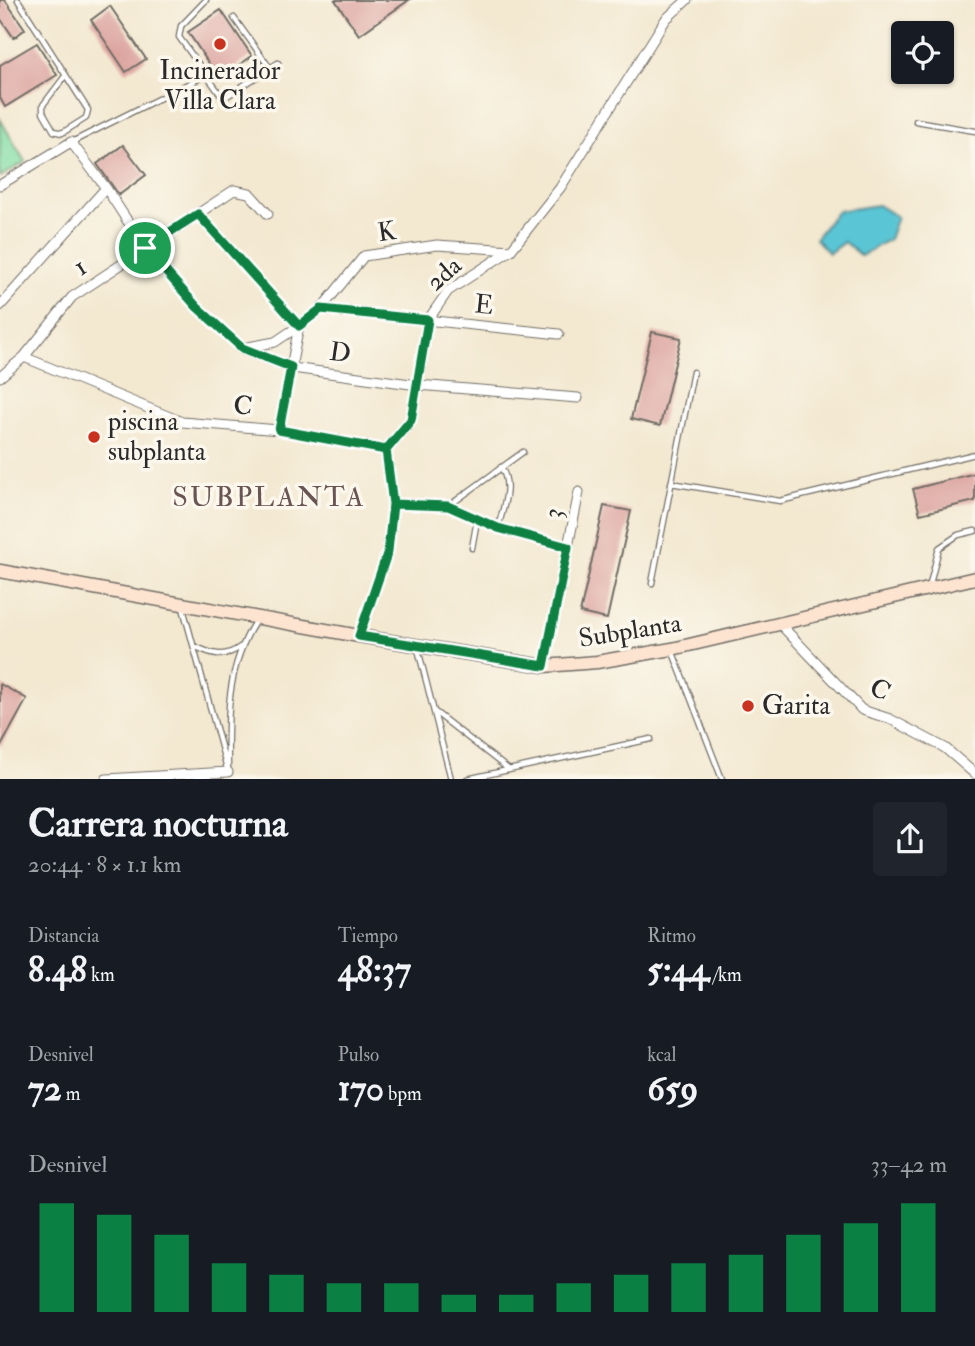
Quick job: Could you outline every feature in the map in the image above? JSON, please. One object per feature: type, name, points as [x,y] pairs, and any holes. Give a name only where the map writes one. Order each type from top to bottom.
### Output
[{"type":"street","name":"2da","points":[[386,450],[411,420],[428,320],[448,291],[511,250],[560,188],[666,19],[687,0]]},
{"type":"street","points":[[0,185],[71,142]]},
{"type":"street","name":"D","points":[[71,142],[106,188],[145,248],[197,307],[242,348],[291,367],[418,385],[578,398]]},
{"type":"street","points":[[0,306],[106,188]]},
{"type":"street","name":"1","points":[[0,377],[24,357],[72,297],[234,190],[250,193],[268,215]]},
{"type":"street","points":[[198,214],[299,326],[279,430]]},
{"type":"street","name":"K","points":[[242,348],[275,342],[299,326],[321,309],[364,256],[437,245],[511,250]]},
{"type":"street","name":"E","points":[[321,309],[559,334]]},
{"type":"street","name":"C","points":[[24,357],[181,422],[279,430],[386,450]]},
{"type":"street","points":[[359,636],[388,551],[393,504],[386,450]]},
{"type":"street","name":"3","points":[[544,666],[579,492]]},
{"type":"street","points":[[393,504],[448,506],[498,528],[568,547]]},
{"type":"street","name":"Subplanta","points":[[0,571],[359,636],[544,666],[597,662],[672,649],[975,578]]},
{"type":"street","name":"C","points":[[779,623],[862,710],[890,719],[945,748],[975,774]]},
{"type":"street","points":[[106,779],[228,775]]},
{"type":"lane","points":[[18,0],[88,110],[86,118],[62,133],[54,131],[43,112],[43,105],[65,76]]},
{"type":"lane","points":[[206,0],[179,32],[179,37],[223,96],[228,96],[278,63]]},
{"type":"lane","points":[[234,18],[270,68]]},
{"type":"lane","points":[[71,142],[206,75]]},
{"type":"lane","points":[[916,121],[975,131]]},
{"type":"lane","points":[[652,583],[693,372]]},
{"type":"lane","points":[[448,506],[523,452]]},
{"type":"lane","points":[[671,484],[780,501],[975,454]]},
{"type":"lane","points":[[498,528],[508,486],[507,476],[500,467]]},
{"type":"lane","points":[[472,548],[477,519]]},
{"type":"lane","points":[[929,589],[939,548],[958,535],[975,531]]},
{"type":"lane","points":[[182,604],[228,775]]},
{"type":"lane","points":[[228,775],[227,716],[232,680],[242,645],[257,617]]},
{"type":"lane","points":[[193,645],[208,653],[220,655],[231,654],[242,645]]},
{"type":"lane","points":[[417,645],[452,779]]},
{"type":"lane","points":[[672,649],[722,779]]},
{"type":"lane","points":[[434,711],[508,770]]},
{"type":"lane","points":[[467,779],[651,739]]},
{"type":"green space","points":[[0,119],[25,162],[0,177]]},
{"type":"water","points":[[878,205],[897,217],[889,239],[861,256],[844,242],[829,253],[815,239],[837,211]]},
{"type":"building","points":[[0,0],[5,0],[25,29],[14,38],[0,18]]},
{"type":"building","points":[[335,0],[409,0],[359,35]]},
{"type":"building","points":[[110,6],[146,59],[126,72],[91,20]]},
{"type":"building","name":"Incinerador Villa Clara","points":[[221,10],[252,56],[219,79],[188,32]]},
{"type":"building","points":[[37,43],[57,75],[5,107],[0,98],[0,65]]},
{"type":"building","points":[[123,145],[146,175],[119,195],[97,164]]},
{"type":"building","points":[[652,332],[681,338],[660,426],[631,419]]},
{"type":"building","points":[[975,473],[975,501],[920,514],[913,489]]},
{"type":"building","points":[[604,506],[631,511],[607,619],[580,613]]},
{"type":"building","points":[[0,684],[27,699],[0,748]]},
{"type":"place","name":"Incinerador Villa Clara","points":[[220,44]]},
{"type":"place","name":"piscina subplanta","points":[[94,437]]},
{"type":"place","name":"Garita","points":[[748,706]]},
{"type":"district","name":"SUBPLANTA","points":[[269,497]]},
{"type":"route","points":[[145,248],[197,307],[242,348],[291,367],[279,430],[386,450],[393,504],[388,551],[359,636],[544,666],[568,547],[498,528],[448,506],[393,504],[386,450],[411,420],[428,320],[321,309],[299,326],[198,214],[145,248]]}]
